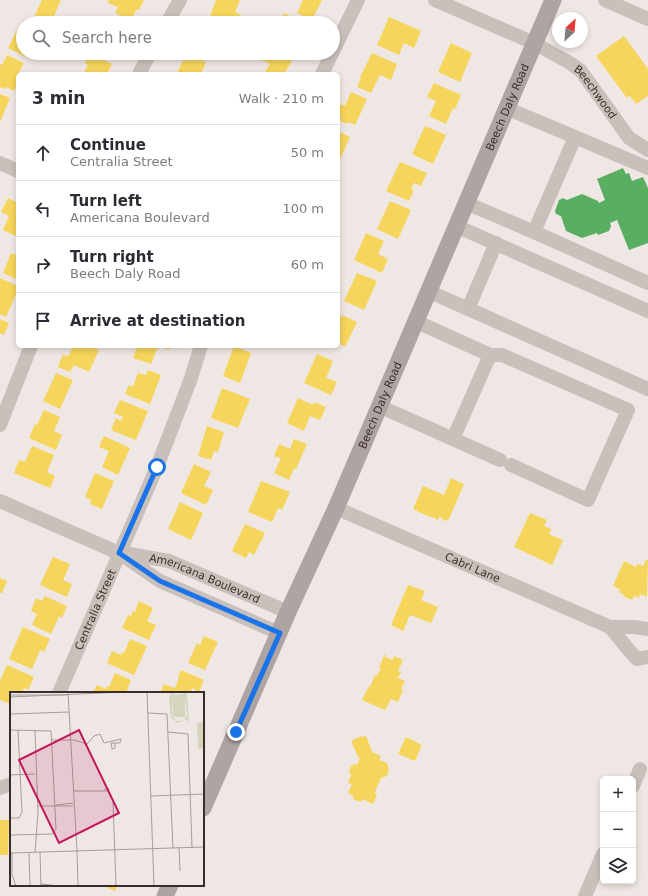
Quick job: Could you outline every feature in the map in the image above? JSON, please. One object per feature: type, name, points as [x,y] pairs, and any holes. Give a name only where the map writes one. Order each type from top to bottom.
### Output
[{"type":"main road","name":"Beech Daly Road","points":[[204,806],[288,612],[336,508],[553,0]]},
{"type":"main road","points":[[165,896],[170,886]]},
{"type":"street","points":[[171,16],[180,0]]},
{"type":"street","points":[[340,37],[358,0]]},
{"type":"street","name":"Beechwood","points":[[435,0],[534,43],[570,63],[581,71],[629,138],[648,150]]},
{"type":"street","points":[[605,0],[648,18]]},
{"type":"street","points":[[140,72],[146,60]]},
{"type":"street","points":[[323,72],[329,60]]},
{"type":"street","points":[[506,108],[648,168]]},
{"type":"street","points":[[534,232],[575,137]]},
{"type":"street","points":[[0,163],[16,170]]},
{"type":"street","points":[[466,203],[648,283]]},
{"type":"street","points":[[456,226],[648,311]]},
{"type":"street","points":[[468,309],[496,243]]},
{"type":"street","points":[[428,291],[648,389]]},
{"type":"street","points":[[379,406],[588,500],[628,410],[502,355],[490,355],[415,321]]},
{"type":"street","points":[[0,425],[30,348]]},
{"type":"street","name":"Centralia Street","points":[[59,692],[172,430],[200,348]]},
{"type":"street","points":[[453,439],[490,355]]},
{"type":"street","name":"Americana Boulevard","points":[[0,501],[119,553],[160,581],[280,633]]},
{"type":"street","name":"Cabri Lane","points":[[336,508],[610,627],[634,627],[648,629]]},
{"type":"street","name":"Americana Boulevard","points":[[119,553],[168,561],[288,612]]},
{"type":"street","name":"Cabri Lane","points":[[610,627],[637,658],[648,657]]},
{"type":"street","points":[[636,779],[640,769]]},
{"type":"street","points":[[585,896],[600,861]]},
{"type":"building: Homes","points":[[42,0],[61,0],[54,16],[34,16]]},
{"type":"building: Homes","points":[[109,0],[144,0],[139,10],[136,10],[133,16],[122,16],[115,13],[118,7],[108,3]]},
{"type":"building: Homes","points":[[216,0],[240,0],[235,12],[242,16],[210,16]]},
{"type":"building: Homes","points":[[303,0],[322,0],[314,16],[303,16],[297,13]]},
{"type":"building: Homes","points":[[284,13],[290,16],[283,16]]},
{"type":"building: Homes","points":[[389,17],[421,31],[414,48],[404,43],[399,55],[377,45]]},
{"type":"building: Homes","points":[[16,32],[16,52],[8,48]]},
{"type":"building: Homes","points":[[624,36],[648,69],[648,96],[636,104],[630,96],[627,98],[596,56]]},
{"type":"building: Homes","points":[[451,43],[472,53],[460,82],[438,72]]},
{"type":"building: Homes","points":[[372,53],[397,64],[391,80],[380,75],[371,93],[357,87],[361,78],[360,77]]},
{"type":"building: Homes","points":[[7,55],[24,63],[19,72],[16,72],[16,86],[14,91],[6,87],[5,89],[0,87],[0,64],[2,65]]},
{"type":"building: Homes","points":[[86,60],[104,60],[112,64],[108,72],[84,72],[88,65],[85,64]]},
{"type":"building: Homes","points":[[183,60],[201,60],[206,62],[202,72],[178,72]]},
{"type":"building: Homes","points":[[261,60],[292,61],[285,72],[265,72],[270,64]]},
{"type":"building: Homes","points":[[434,83],[461,95],[446,124],[429,116],[436,101],[427,97]]},
{"type":"building: Homes","points":[[351,92],[367,99],[355,125],[349,122],[347,124],[340,121],[340,104],[345,106]]},
{"type":"building: Homes","points":[[0,94],[10,98],[0,122]]},
{"type":"building: Homes","points":[[425,126],[446,135],[433,164],[412,154]]},
{"type":"building: Homes","points":[[340,132],[350,137],[340,160]]},
{"type":"building: Homes","points":[[400,162],[427,173],[421,186],[414,183],[411,189],[414,190],[409,201],[386,191]]},
{"type":"building: Homes","points":[[8,198],[16,202],[16,236],[3,230],[9,216],[1,212]]},
{"type":"building: Homes","points":[[390,201],[411,210],[398,239],[377,229]]},
{"type":"building: Homes","points":[[366,233],[384,241],[378,254],[388,259],[382,273],[354,260]]},
{"type":"building: Homes","points":[[11,253],[15,255],[16,253],[16,279],[3,273]]},
{"type":"building: Homes","points":[[357,273],[377,281],[364,310],[344,301]]},
{"type":"building: Homes","points":[[0,278],[16,285],[16,294],[6,317],[0,314]]},
{"type":"building: Homes","points":[[342,315],[357,322],[345,347],[340,344],[340,318]]},
{"type":"building: Homes","points":[[0,319],[9,323],[4,335],[0,333]]},
{"type":"building: Homes","points":[[72,348],[94,348],[99,350],[89,372],[74,365],[70,372],[58,367],[63,354],[68,357]]},
{"type":"building: Homes","points":[[136,348],[159,348],[151,364],[133,358]]},
{"type":"building: Homes","points":[[233,348],[239,348],[251,353],[240,383],[223,376]]},
{"type":"building: Homes","points":[[317,354],[333,361],[326,378],[337,382],[331,395],[304,383]]},
{"type":"building: Homes","points":[[148,370],[161,375],[150,404],[125,394],[129,385],[133,387],[138,373],[146,375]]},
{"type":"building: Homes","points":[[56,373],[73,380],[60,409],[43,401]]},
{"type":"building: Homes","points":[[222,388],[250,399],[238,428],[211,418]]},
{"type":"building: Homes","points":[[298,398],[313,405],[314,402],[326,407],[320,420],[310,416],[304,431],[287,423]]},
{"type":"building: Homes","points":[[120,400],[148,411],[136,440],[111,430],[116,418],[121,421],[123,417],[114,413]]},
{"type":"building: Homes","points":[[44,410],[60,417],[54,431],[62,435],[56,450],[29,438],[35,424],[37,425]]},
{"type":"building: Homes","points":[[207,426],[224,432],[218,452],[214,451],[211,460],[198,456]]},
{"type":"building: Homes","points":[[104,436],[130,448],[118,475],[102,467],[109,451],[99,447]]},
{"type":"building: Homes","points":[[294,439],[307,444],[296,469],[294,468],[289,480],[274,473],[281,458],[274,456],[279,444],[290,449]]},
{"type":"building: Homes","points":[[32,446],[54,455],[47,472],[55,476],[50,488],[14,473],[19,460],[25,462]]},
{"type":"building: Homes","points":[[194,464],[211,472],[204,486],[213,490],[206,505],[181,493]]},
{"type":"building: Homes","points":[[95,473],[114,481],[102,509],[90,504],[91,500],[85,497]]},
{"type":"building: Homes","points":[[451,478],[464,484],[449,519],[445,521],[440,516],[438,520],[413,509],[423,486],[444,495]]},
{"type":"building: Homes","points":[[261,481],[290,492],[282,510],[278,508],[272,522],[248,512]]},
{"type":"building: Homes","points":[[180,502],[203,513],[191,540],[168,529]]},
{"type":"building: Homes","points":[[530,513],[547,520],[544,526],[551,529],[549,534],[563,540],[552,565],[514,547]]},
{"type":"building: Homes","points":[[245,524],[265,533],[254,555],[249,552],[246,558],[232,551]]},
{"type":"building: Homes","points":[[53,557],[70,564],[63,580],[72,584],[67,597],[40,585]]},
{"type":"building: Homes","points":[[646,560],[648,560],[647,597],[640,594],[639,598],[634,596],[632,600],[623,596],[624,595],[619,592],[621,590],[613,586],[624,561],[636,567],[637,564],[643,566]]},
{"type":"building: Homes","points":[[0,578],[7,581],[2,593],[0,593]]},
{"type":"building: Homes","points":[[408,585],[425,591],[421,600],[438,607],[431,623],[410,615],[403,631],[391,625]]},
{"type":"building: Homes","points":[[45,596],[67,606],[62,618],[59,616],[51,634],[32,625],[37,614],[31,611],[36,598],[42,601]]},
{"type":"building: Homes","points":[[139,601],[153,608],[147,621],[156,625],[149,640],[122,628],[128,615],[131,616],[133,611],[135,612]]},
{"type":"building: Homes","points":[[23,627],[50,639],[44,652],[40,650],[32,669],[9,659]]},
{"type":"building: Homes","points":[[204,636],[218,642],[205,670],[188,663],[197,643],[200,645]]},
{"type":"building: Homes","points":[[130,639],[147,646],[134,675],[107,663],[112,651],[121,655],[122,652],[124,653]]},
{"type":"building: Homes","points":[[385,654],[385,657],[393,660],[394,656],[403,660],[398,671],[401,672],[398,678],[405,681],[401,689],[403,690],[398,702],[391,699],[385,710],[362,700],[375,675],[377,676],[381,668],[379,667]]},
{"type":"building: Homes","points":[[7,665],[34,677],[28,690],[24,688],[22,692],[10,692],[10,704],[0,700],[0,681]]},
{"type":"building: Homes","points":[[181,670],[204,680],[199,692],[192,688],[190,692],[160,692],[164,684],[175,688],[179,678],[178,677]]},
{"type":"building: Homes","points":[[115,673],[131,680],[126,692],[94,692],[97,685],[106,689],[107,686],[109,687]]},
{"type":"building: Homes","points":[[361,736],[366,736],[372,752],[381,756],[379,760],[387,763],[389,769],[387,776],[381,778],[375,792],[377,795],[373,804],[362,799],[361,802],[353,799],[354,796],[348,793],[352,784],[348,783],[351,775],[349,771],[351,766],[355,764],[357,765],[360,758],[358,757],[351,741]]},
{"type":"building: Homes","points":[[406,737],[422,745],[415,761],[398,754]]},
{"type":"building: Homes","points":[[0,820],[9,820],[8,855],[0,855]]},
{"type":"building: Homes","points":[[103,886],[118,886],[115,891]]},
{"type":"building: Public","points":[[623,168],[626,174],[629,173],[632,181],[643,177],[648,188],[648,243],[629,250],[617,220],[610,223],[611,226],[609,231],[598,235],[597,233],[582,238],[566,231],[561,216],[556,214],[555,211],[559,200],[563,198],[567,200],[582,194],[598,201],[599,203],[605,200],[597,179]]},
{"type":"route","points":[[157,467],[119,553],[160,581],[280,633],[236,732]]}]
